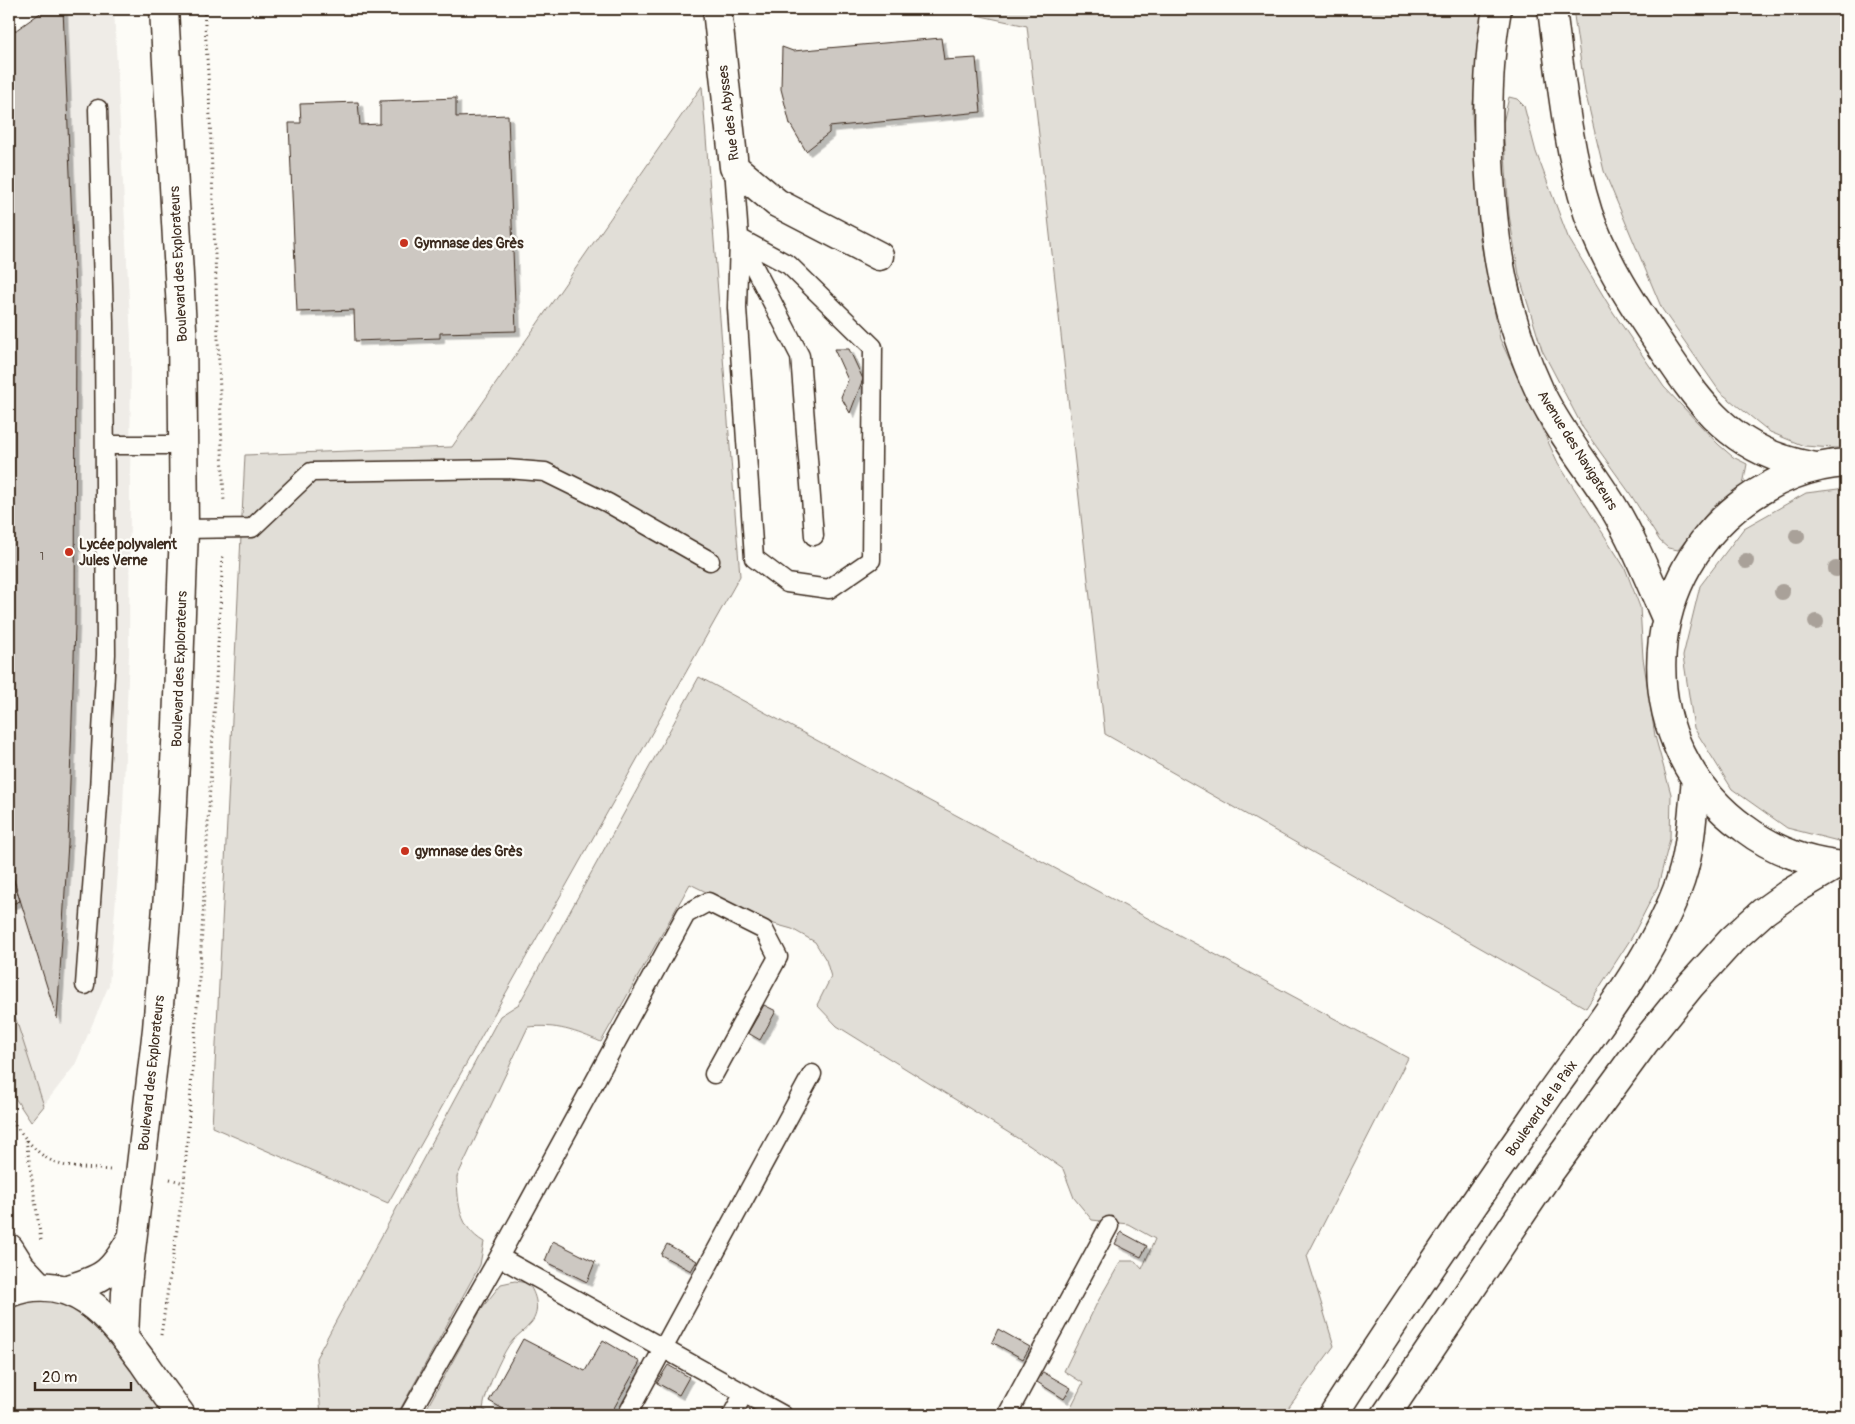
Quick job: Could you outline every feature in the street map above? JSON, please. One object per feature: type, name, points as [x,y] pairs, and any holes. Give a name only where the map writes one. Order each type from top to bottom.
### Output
[{"type":"main road","name":"Boulevard des Explorateurs","points":[[124,1337],[126,1292],[157,1029],[168,896],[177,725],[184,529],[182,328],[164,9]]},
{"type":"main road","name":"Rue des Abysses","points":[[717,9],[734,167],[777,204],[879,256]]},
{"type":"main road","name":"Avenue des Navigateurs","points":[[1497,9],[1489,68],[1487,114],[1494,232],[1500,273],[1512,317],[1542,396],[1626,528],[1666,618]]},
{"type":"main road","points":[[1552,9],[1568,131],[1577,174],[1589,215],[1612,268],[1636,310],[1693,393],[1715,419],[1737,437],[1762,450],[1783,459],[1816,468]]},
{"type":"main road","points":[[1840,866],[1807,860],[1781,850],[1756,837],[1726,814],[1713,801],[1696,779],[1682,754],[1671,728],[1664,701],[1661,674],[1662,645],[1666,618],[1676,587],[1691,559],[1709,533],[1732,511],[1757,492],[1786,477],[1816,468],[1846,463]]},
{"type":"main road","name":"Boulevard de la Paix","points":[[1333,1415],[1392,1323],[1627,984],[1664,921],[1678,888],[1685,863],[1691,830],[1696,779]]},
{"type":"main road","points":[[1386,1415],[1549,1173],[1644,1043],[1691,985],[1732,940],[1764,912],[1784,897],[1840,866]]},
{"type":"main road","name":"Boulevard des Explorateurs","points":[[9,1293],[18,1290],[88,1283],[105,1275],[119,1262],[132,1238]]},
{"type":"main road","points":[[9,1248],[21,1268],[51,1288],[97,1307],[124,1337],[181,1415]]},
{"type":"lane","points":[[85,985],[99,791],[106,654],[106,446],[103,240],[98,110]]},
{"type":"lane","points":[[734,167],[739,238],[737,308],[754,558],[787,583],[829,589],[871,560],[873,347],[789,265],[739,238]]},
{"type":"lane","points":[[739,238],[800,356],[814,536]]},
{"type":"lane","points":[[106,446],[183,445]]},
{"type":"lane","points":[[184,529],[252,528],[310,472],[507,469],[545,472],[608,503],[710,560]]},
{"type":"lane","points":[[409,1415],[499,1257],[686,914],[708,902],[764,930],[778,957],[714,1074]]},
{"type":"lane","points":[[626,1415],[812,1074]]},
{"type":"lane","points":[[1006,1415],[1109,1226]]},
{"type":"lane","points":[[499,1257],[784,1415]]},
{"type":"lane","points":[[732,1415],[744,1393]]},
{"type":"path","points":[[9,1117],[26,1139],[46,1158],[61,1164],[141,1173],[184,1183],[160,1344]]},
{"type":"path","points":[[26,1139],[51,1288]]},
{"type":"shaded area","name":"Lycée polyvalent Jules Verne","points":[[46,9],[114,9],[131,339],[129,652],[123,809],[109,985],[75,1065],[31,1122],[9,1089],[9,35]]},
{"type":"shaded area","points":[[949,9],[1483,9],[1472,113],[1480,239],[1500,339],[1558,463],[1625,568],[1640,607],[1643,658],[1655,736],[1671,794],[1670,839],[1658,886],[1632,937],[1586,1008],[1105,734],[1027,26]]},
{"type":"shaded area","points":[[1573,9],[1846,9],[1846,448],[1804,446],[1770,432],[1720,392],[1662,309],[1604,171],[1585,91]]},
{"type":"shaded area","name":"gymnase des Grès","points":[[702,86],[740,576],[388,1203],[212,1127],[245,455],[452,447]]},
{"type":"shaded area","points":[[1509,97],[1517,99],[1524,106],[1536,152],[1568,237],[1613,312],[1664,387],[1718,444],[1733,457],[1747,464],[1743,485],[1713,506],[1678,550],[1668,548],[1660,541],[1629,492],[1583,428],[1542,350],[1519,275],[1509,215],[1503,123]]},
{"type":"shaded area","points":[[1846,488],[1846,843],[1787,828],[1732,789],[1694,728],[1683,656],[1700,586],[1744,528],[1806,493]]},
{"type":"shaded area","points":[[699,677],[1408,1058],[1307,1256],[1334,1346],[1283,1415],[1067,1415],[1083,1383],[1064,1371],[1097,1303],[1121,1261],[1135,1261],[1142,1269],[1155,1239],[1128,1224],[1092,1220],[1074,1198],[1063,1169],[1030,1146],[837,1026],[817,1005],[831,977],[826,960],[815,942],[792,929],[767,922],[690,884],[601,1042],[566,1029],[538,1026],[528,1027],[457,1177],[461,1214],[469,1229],[484,1242],[480,1265],[397,1415],[321,1415],[316,1358],[500,1016],[519,1004]]},
{"type":"shaded area","points":[[9,998],[44,1106],[31,1122],[9,1089]]},
{"type":"shaded area","points":[[515,1281],[528,1283],[535,1297],[537,1308],[529,1326],[509,1345],[493,1376],[483,1409],[492,1415],[423,1415],[482,1308],[501,1284]]},
{"type":"shaded area","points":[[37,1299],[67,1304],[86,1316],[123,1356],[163,1415],[9,1415],[9,1308]]},
{"type":"building","points":[[46,9],[63,9],[76,314],[75,626],[68,843],[57,1019],[9,864],[9,35]]},
{"type":"building","points":[[941,38],[944,60],[976,58],[981,112],[829,127],[829,133],[806,151],[790,124],[781,89],[782,47],[793,51]]},
{"type":"building","name":"Gymnase des Grès","points":[[456,98],[456,117],[508,115],[516,331],[440,333],[440,338],[355,341],[354,310],[297,312],[289,123],[301,123],[300,104],[358,102],[360,125],[380,124],[380,101]]},
{"type":"building","points":[[834,349],[849,349],[863,379],[850,413],[841,397],[848,380]]},
{"type":"building","points":[[9,864],[20,901],[9,905]]},
{"type":"building","points":[[764,1005],[776,1011],[760,1040],[748,1033]]},
{"type":"building","points":[[1121,1232],[1147,1246],[1141,1257],[1115,1244]]},
{"type":"building","points":[[553,1241],[595,1262],[587,1282],[545,1261]]},
{"type":"building","points":[[667,1244],[697,1261],[691,1271],[661,1255]]},
{"type":"building","points":[[998,1329],[1030,1347],[1023,1359],[992,1342]]},
{"type":"building","points":[[523,1339],[585,1371],[603,1340],[640,1362],[610,1415],[514,1415],[489,1401]]},
{"type":"building","points":[[668,1365],[689,1377],[679,1395],[657,1383]]},
{"type":"building","points":[[1043,1372],[1071,1388],[1064,1399],[1037,1382]]},
{"type":"place","name":"Gymnase des Grès","points":[[404,243]]},
{"type":"place","name":"Lycée polyvalent Jules Verne","points":[[69,552]]},
{"type":"place","name":"gymnase des Grès","points":[[405,851]]}]
